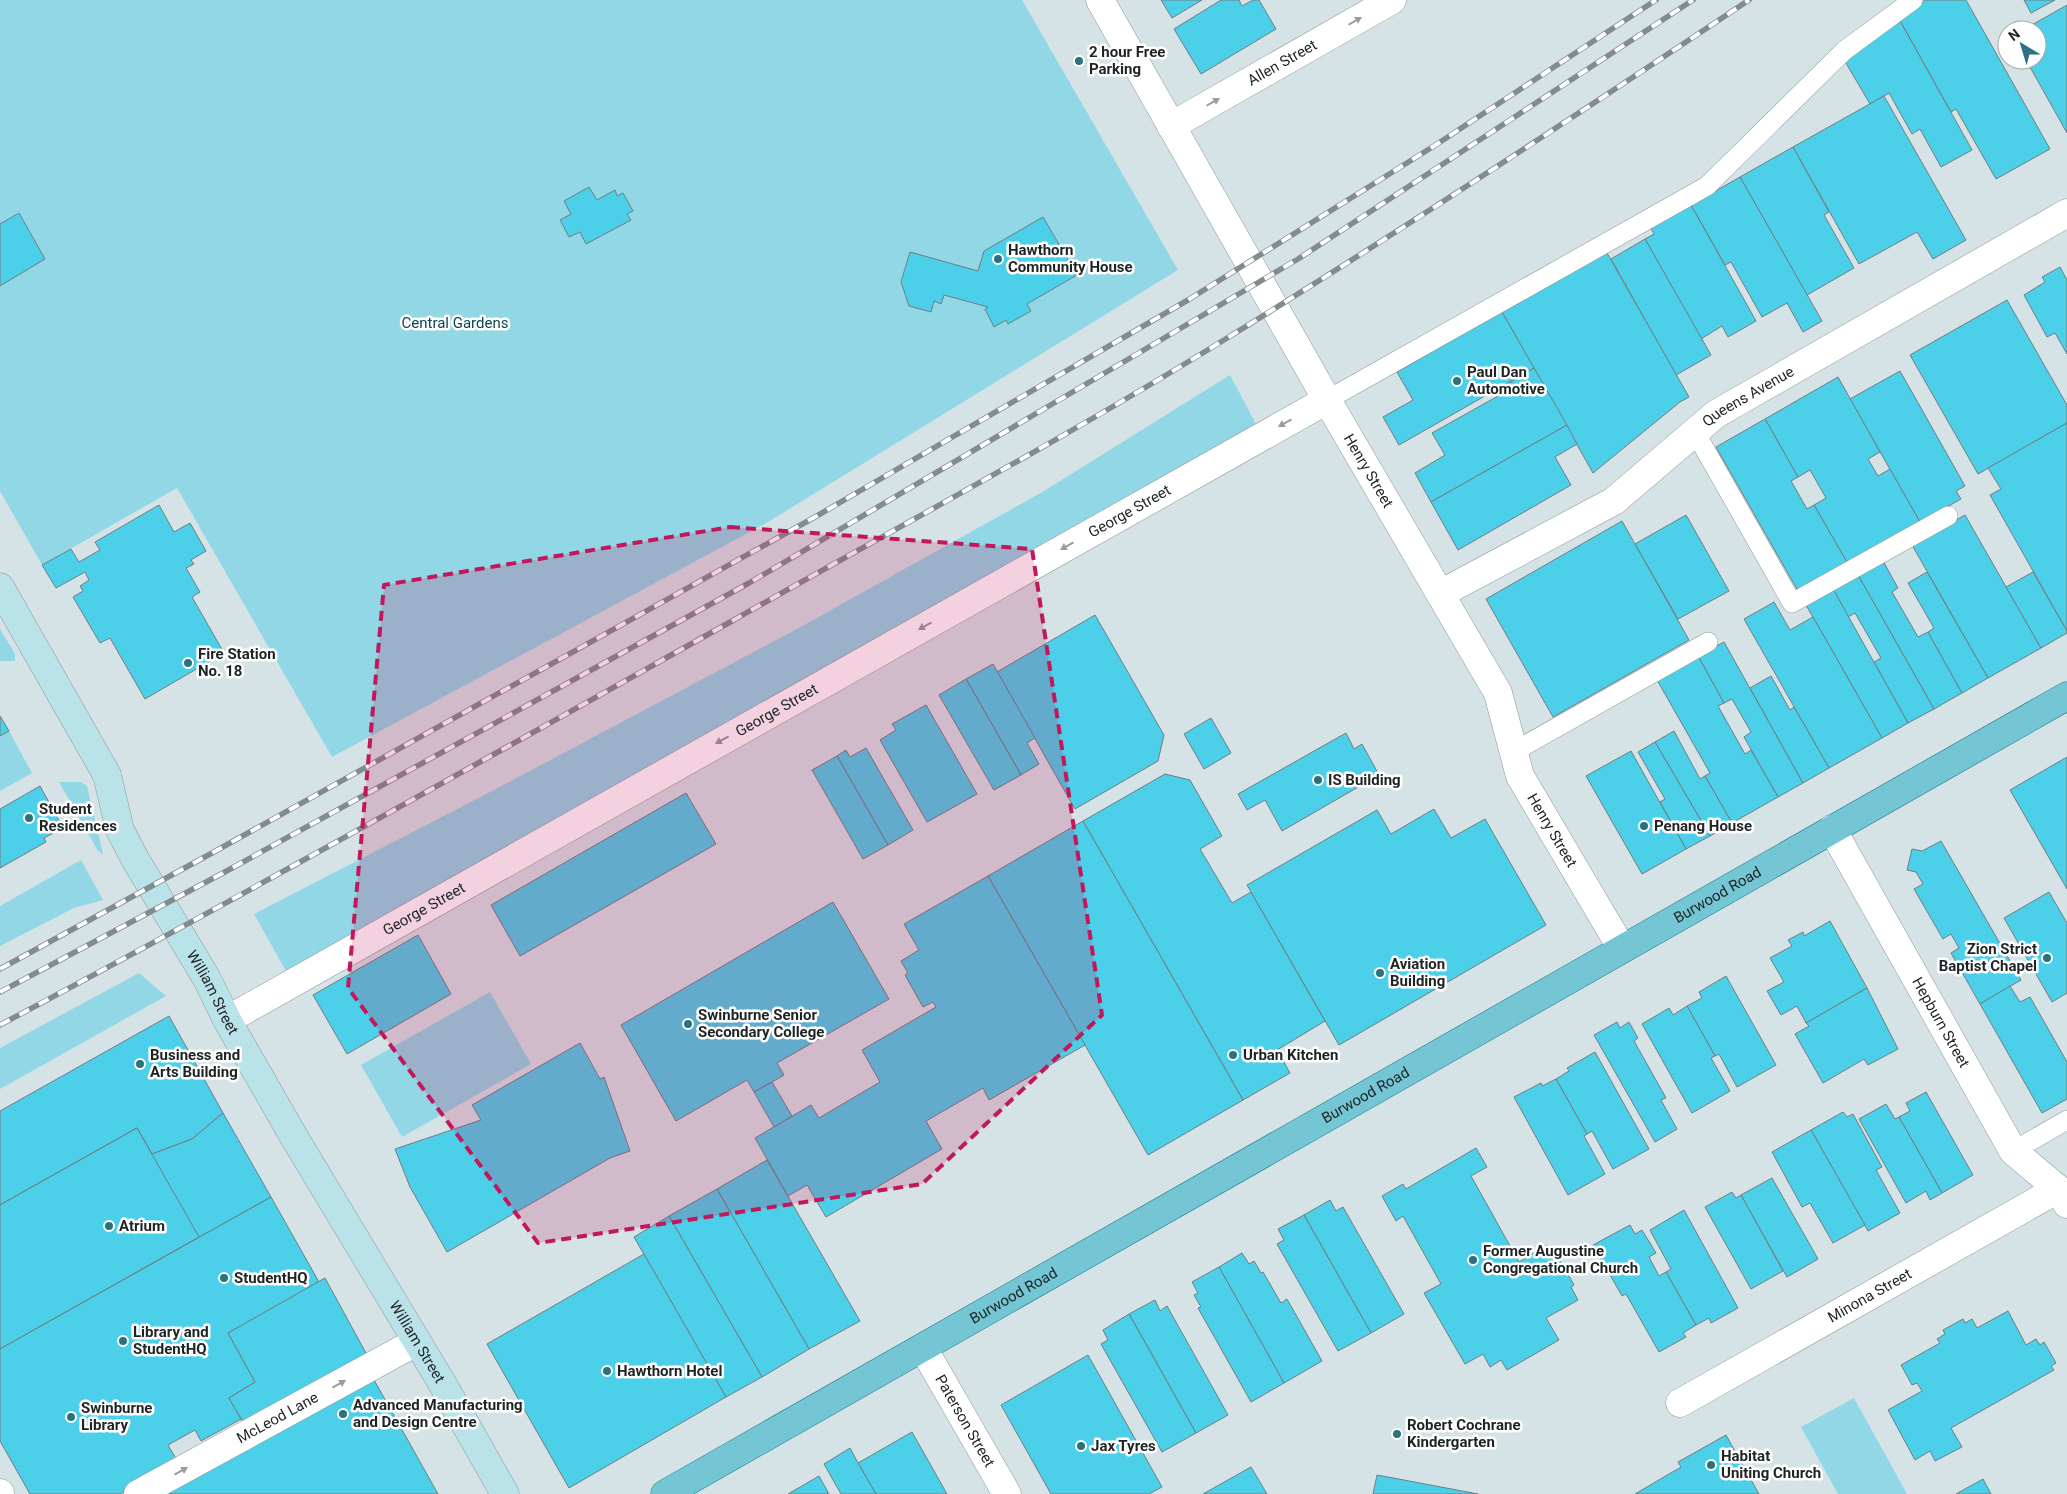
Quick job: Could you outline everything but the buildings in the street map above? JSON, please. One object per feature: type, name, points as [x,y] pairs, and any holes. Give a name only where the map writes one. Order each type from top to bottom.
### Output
[{"type":"main road","name":"Burwood Road","points":[[665,1494],[2067,696]]},
{"type":"street","name":"Henry Street","points":[[1100,0],[1327,400],[1498,693],[1520,776],[1622,949]]},
{"type":"street","name":"Allen Street","points":[[1171,126],[1392,0]]},
{"type":"street","name":"Queens Avenue","points":[[1440,594],[1614,501],[1716,414],[2067,213]]},
{"type":"street","name":"George Street","points":[[227,1020],[1327,400]]},
{"type":"street","name":"William Street","points":[[0,587],[108,775],[120,830],[135,859],[206,979],[227,1020],[506,1494]]},
{"type":"street","name":"Hepburn Street","points":[[1832,829],[2013,1151],[2063,1196]]},
{"type":"street","name":"Minona Street","points":[[1680,1404],[2063,1196]]},
{"type":"street","name":"McLeod Lane","points":[[138,1494],[416,1342]]},
{"type":"street","name":"Paterson Street","points":[[923,1348],[1006,1494]]},
{"type":"lane","points":[[1327,400],[1707,186],[1845,50],[1913,0]]},
{"type":"lane","points":[[1695,432],[1792,603],[1948,516]]},
{"type":"lane","points":[[1513,752],[1708,642]]},
{"type":"lane","points":[[2013,1151],[2067,1120]]},
{"type":"highlighted area","points":[[730,527],[1032,549],[1102,1015],[922,1184],[538,1243],[348,988],[384,585]]},
{"type":"green space","name":"Central Gardens","points":[[0,0],[1022,0],[1178,270],[768,522],[332,757],[177,488],[42,565],[0,491]]},
{"type":"green space","points":[[1230,375],[1258,428],[287,973],[254,914],[494,790],[797,629],[1044,491]]},
{"type":"green space","points":[[0,629],[15,654],[15,661],[0,661]]},
{"type":"green space","points":[[9,731],[32,773],[0,791],[0,736]]},
{"type":"green space","points":[[59,782],[81,782],[87,786],[103,854],[98,851]]},
{"type":"green space","points":[[81,860],[103,900],[74,908],[0,946],[0,906]]},
{"type":"green space","points":[[139,973],[166,996],[0,1089],[0,1048]]},
{"type":"green space","points":[[490,992],[531,1064],[402,1137],[361,1065]]},
{"type":"green space","points":[[1854,1398],[1907,1494],[1838,1494],[1801,1427]]},
{"type":"railway","points":[[0,969],[815,517],[1188,300],[1434,146],[1656,0]]},
{"type":"railway","points":[[0,992],[223,873],[749,583],[1298,259],[1693,0]]},
{"type":"railway","points":[[0,1025],[367,825],[1099,415],[1219,343],[1419,217],[1749,0]]},
{"type":"place","name":"2 hour Free Parking","points":[[1079,61]]},
{"type":"place","name":"Hawthorn Community House","points":[[998,259]]},
{"type":"place","name":"Paul Dan Automotive","points":[[1457,381]]},
{"type":"place","name":"Fire Station No. 18","points":[[188,663]]},
{"type":"place","name":"IS Building","points":[[1318,780]]},
{"type":"place","name":"Student Residences","points":[[29,818]]},
{"type":"place","name":"Penang House","points":[[1644,826]]},
{"type":"place","name":"Zion Strict Baptist Chapel","points":[[2047,958]]},
{"type":"place","name":"Aviation Building","points":[[1380,973]]},
{"type":"place","name":"Swinburne Senior Secondary College","points":[[688,1024]]},
{"type":"place","name":"Urban Kitchen","points":[[1233,1055]]},
{"type":"place","name":"Business and Arts Building","points":[[140,1064]]},
{"type":"place","name":"Atrium","points":[[109,1226]]},
{"type":"place","name":"Former Augustine Congregational Church","points":[[1473,1260]]},
{"type":"place","name":"StudentHQ","points":[[224,1278]]},
{"type":"place","name":"Library and StudentHQ","points":[[123,1341]]},
{"type":"place","name":"Hawthorn Hotel","points":[[607,1371]]},
{"type":"place","name":"Advanced Manufacturing and Design Centre","points":[[343,1414]]},
{"type":"place","name":"Swinburne Library","points":[[71,1417]]},
{"type":"place","name":"Robert Cochrane Kindergarten","points":[[1397,1434]]},
{"type":"place","name":"Jax Tyres","points":[[1081,1446]]},
{"type":"place","name":"Habitat Uniting Church","points":[[1711,1465]]}]
